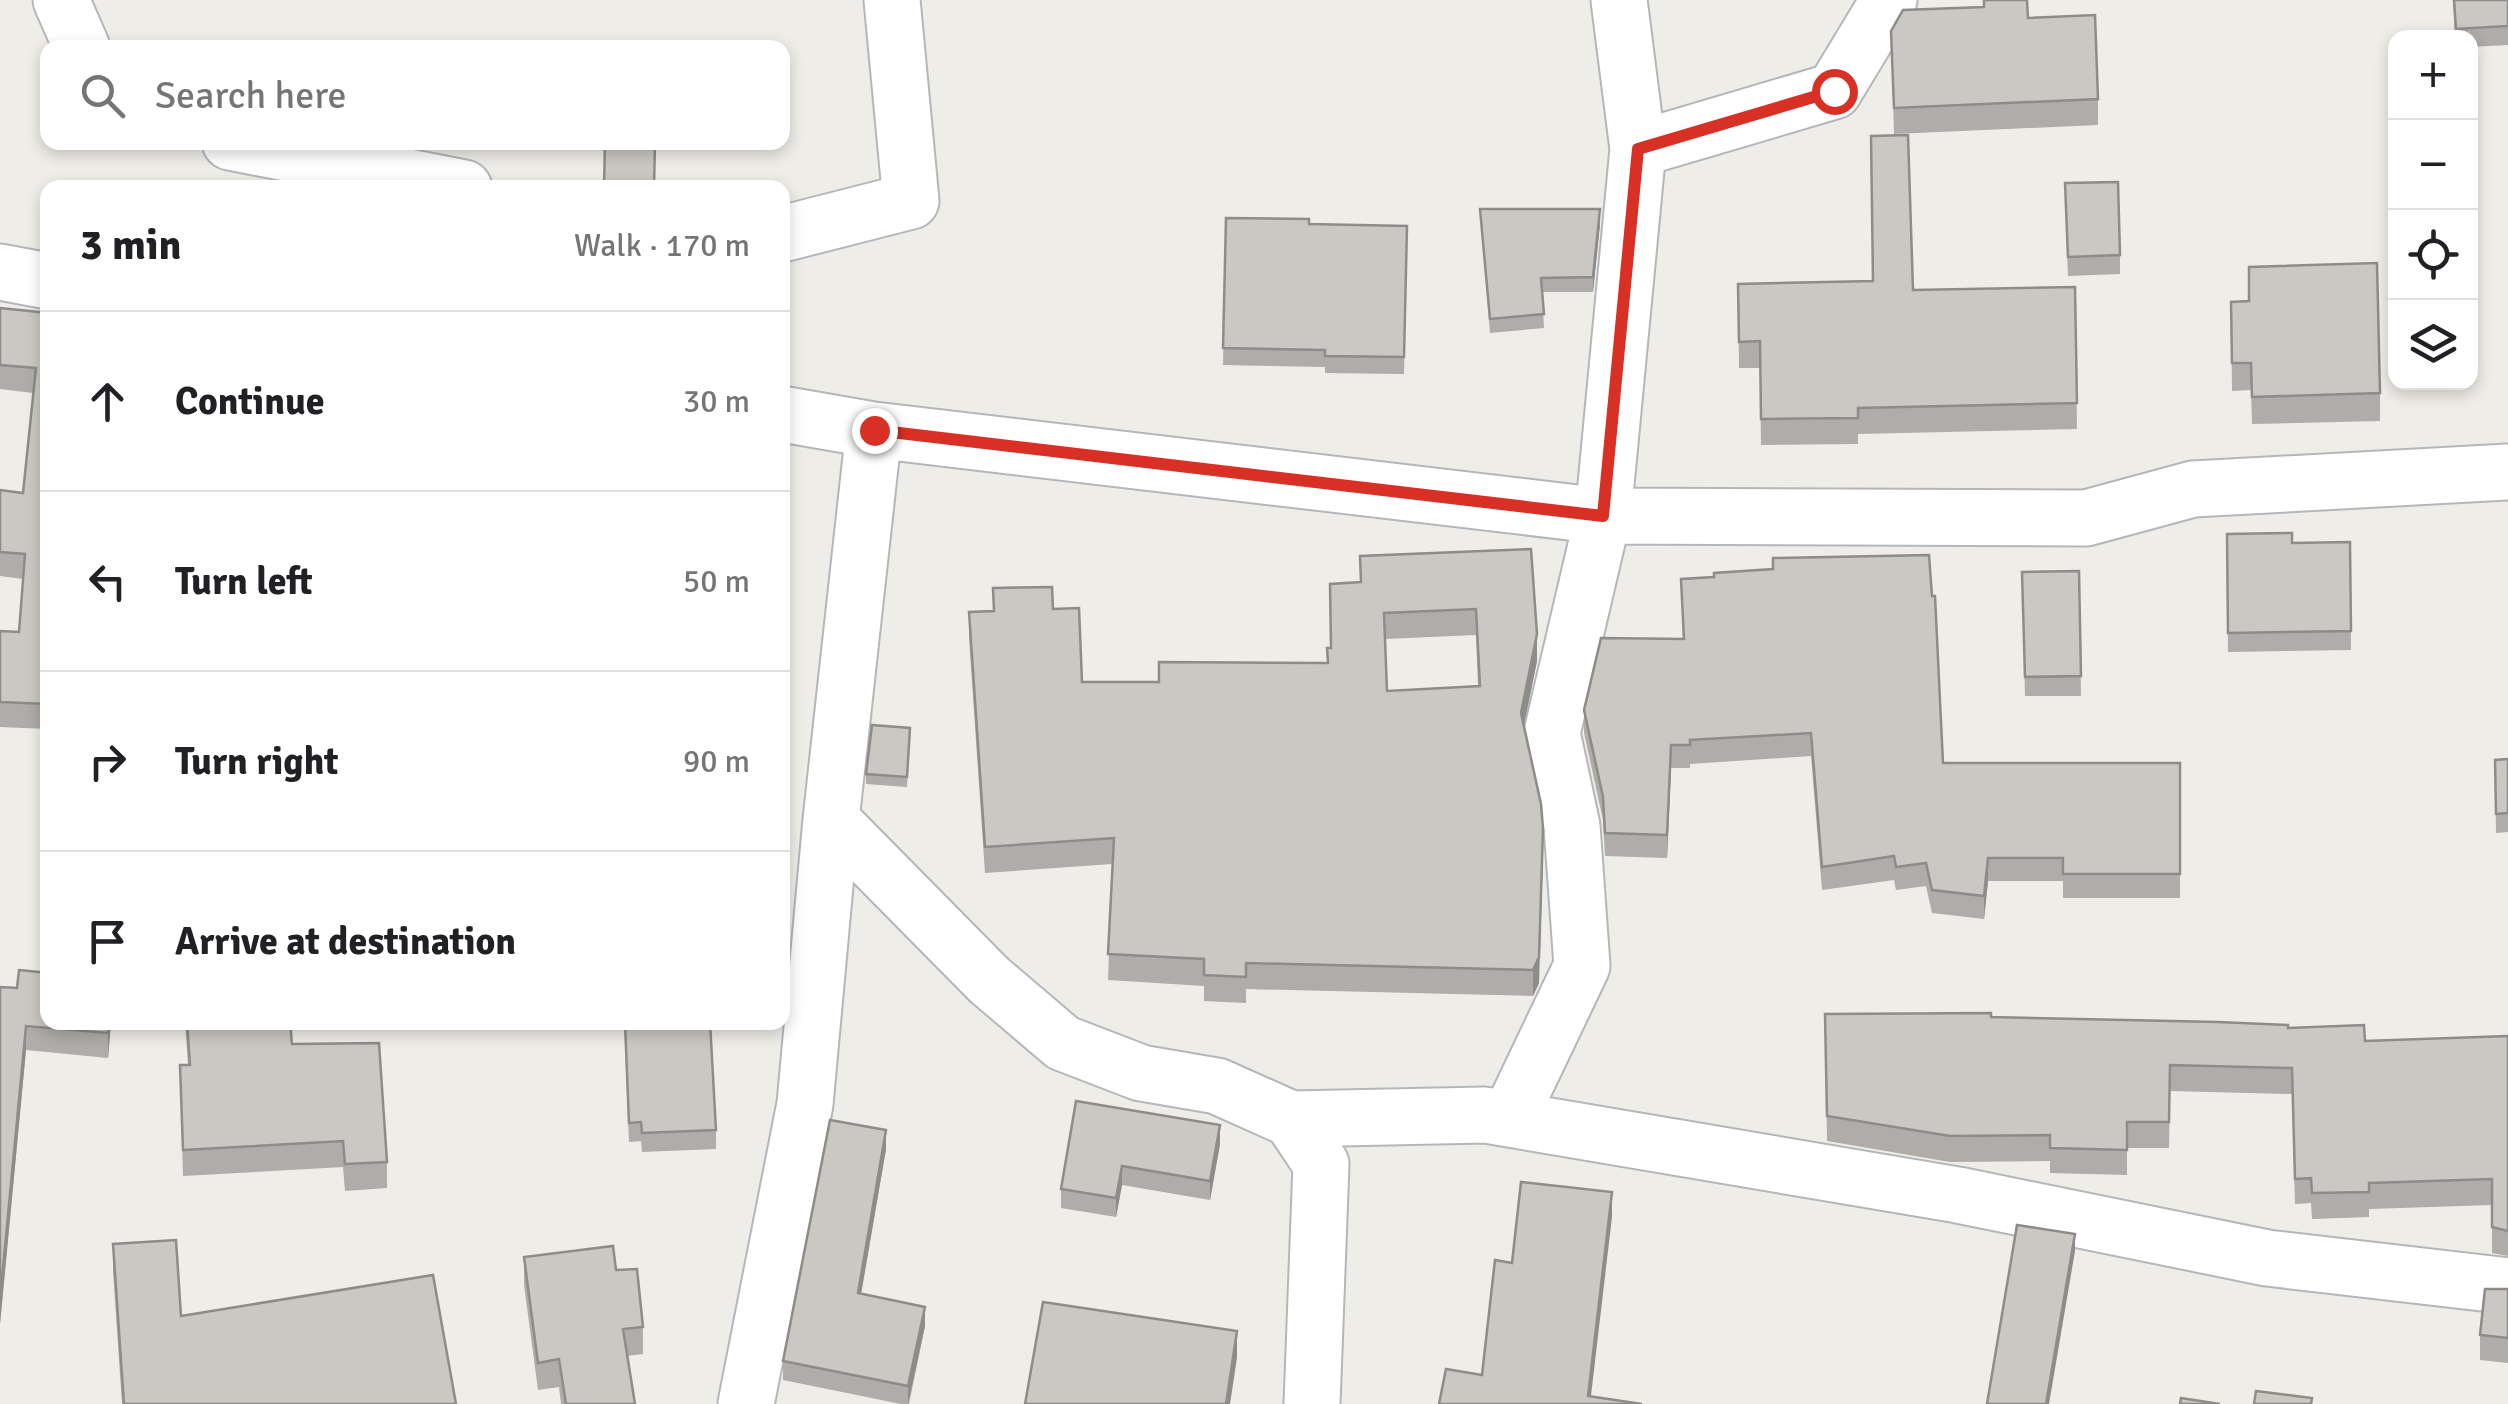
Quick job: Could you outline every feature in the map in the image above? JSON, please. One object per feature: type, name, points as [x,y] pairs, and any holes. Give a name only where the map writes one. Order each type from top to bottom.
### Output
[{"type":"street","points":[[61,0],[78,40]]},
{"type":"street","points":[[790,232],[911,201],[892,0]]},
{"type":"street","points":[[1509,1120],[1582,966],[1572,826],[1552,733],[1603,516],[1638,149],[1618,0]]},
{"type":"street","points":[[1638,149],[1834,91],[1889,0]]},
{"type":"street","points":[[271,150],[423,180]]},
{"type":"street","points":[[0,272],[40,280]]},
{"type":"street","points":[[790,415],[874,430],[1603,516],[2086,518],[2194,489],[2508,472]]},
{"type":"street","points":[[746,1404],[805,1104],[831,820],[874,430]]},
{"type":"street","points":[[831,820],[989,980],[1063,1043],[1141,1073],[1217,1086],[1291,1118],[1485,1115],[1958,1195],[2267,1258],[2508,1286]]},
{"type":"street","points":[[1291,1118],[1321,1164],[1312,1404]]},
{"type":"building","points":[[1984,0],[2027,0],[2028,18],[2095,15],[2098,99],[1894,108],[1891,31],[1903,10],[1984,7]]},
{"type":"building","points":[[2454,0],[2508,0],[2508,26],[2456,29]]},
{"type":"building","points":[[1908,135],[1913,290],[2075,287],[2077,403],[1858,408],[1858,418],[1761,419],[1760,341],[1739,342],[1738,284],[1873,281],[1871,136]]},
{"type":"building","points":[[605,150],[655,150],[654,180],[604,180]]},
{"type":"building","points":[[2118,182],[2120,255],[2068,257],[2065,183]]},
{"type":"building","points":[[1480,209],[1600,209],[1593,277],[1541,278],[1544,314],[1490,319]]},
{"type":"building","points":[[1226,218],[1407,226],[1404,357],[1325,356],[1325,350],[1223,348]]},
{"type":"building","points":[[2377,263],[2380,393],[2252,397],[2251,363],[2232,363],[2231,302],[2249,301],[2249,267]]},
{"type":"building","points":[[0,308],[40,312],[40,704],[0,702],[0,631],[19,632],[25,554],[0,552],[0,490],[23,493],[36,368],[0,365]]},
{"type":"building","points":[[2292,533],[2292,543],[2350,542],[2351,631],[2228,633],[2227,534]]},
{"type":"building","points":[[1531,549],[1537,634],[1521,713],[1543,828],[1539,957],[1533,970],[1246,963],[1246,977],[1204,975],[1204,959],[1108,954],[1114,838],[985,847],[969,612],[994,611],[993,588],[1052,587],[1053,609],[1079,608],[1082,682],[1159,682],[1159,662],[1328,663],[1330,584],[1361,582],[1360,556]],"holes":[[[1476,609],[1480,686],[1387,691],[1384,613]]]},
{"type":"building","points":[[1929,555],[1935,596],[1943,763],[2180,763],[2180,874],[2063,874],[2063,858],[1988,858],[1984,896],[1932,890],[1926,863],[1896,867],[1894,856],[1822,867],[1811,733],[1690,740],[1690,745],[1671,745],[1667,835],[1605,833],[1603,797],[1584,710],[1601,638],[1684,639],[1681,579],[1773,569],[1773,558]]},
{"type":"building","points":[[2079,571],[2081,676],[2025,677],[2022,572]]},
{"type":"building","points":[[872,725],[910,728],[907,777],[866,774]]},
{"type":"building","points":[[2508,759],[2508,813],[2496,814],[2495,760]]},
{"type":"building","points":[[19,970],[40,972],[40,1027],[26,1026],[0,1299],[0,987],[17,988]]},
{"type":"building","points":[[1991,1013],[1991,1017],[2218,1022],[2288,1028],[2364,1025],[2365,1041],[2508,1036],[2508,1231],[2492,1227],[2492,1179],[2369,1183],[2369,1192],[2312,1193],[2311,1178],[2295,1179],[2292,1068],[2170,1065],[2169,1122],[2127,1122],[2127,1150],[2050,1148],[2050,1135],[1950,1136],[1827,1116],[1825,1014]]},
{"type":"building","points":[[188,1030],[291,1030],[292,1044],[379,1043],[387,1162],[345,1164],[343,1141],[183,1150],[180,1065],[190,1065]]},
{"type":"building","points":[[625,1030],[710,1030],[716,1130],[642,1133],[641,1122],[629,1123]]},
{"type":"building","points":[[1076,1101],[1220,1125],[1210,1181],[1122,1166],[1116,1198],[1061,1189]]},
{"type":"building","points":[[830,1120],[886,1130],[858,1293],[925,1307],[908,1386],[783,1361]]},
{"type":"building","points":[[1521,1182],[1612,1192],[1588,1396],[1642,1404],[1439,1404],[1446,1369],[1482,1375],[1495,1260],[1512,1263]]},
{"type":"building","points":[[2017,1225],[2075,1234],[2046,1404],[1987,1404]]},
{"type":"building","points":[[176,1240],[181,1316],[433,1275],[456,1404],[124,1404],[113,1244]]},
{"type":"building","points":[[613,1246],[616,1270],[637,1269],[643,1327],[623,1329],[635,1404],[566,1404],[559,1359],[538,1363],[524,1257]]},
{"type":"building","points":[[2485,1289],[2508,1289],[2508,1338],[2480,1335]]},
{"type":"building","points":[[1043,1302],[1237,1331],[1226,1404],[1025,1404]]},
{"type":"building","points":[[2256,1391],[2312,1398],[2311,1404],[2254,1404]]},
{"type":"building","points":[[2181,1398],[2220,1404],[2180,1404]]},
{"type":"route","points":[[874,430],[1603,516],[1638,149],[1834,91]]}]
